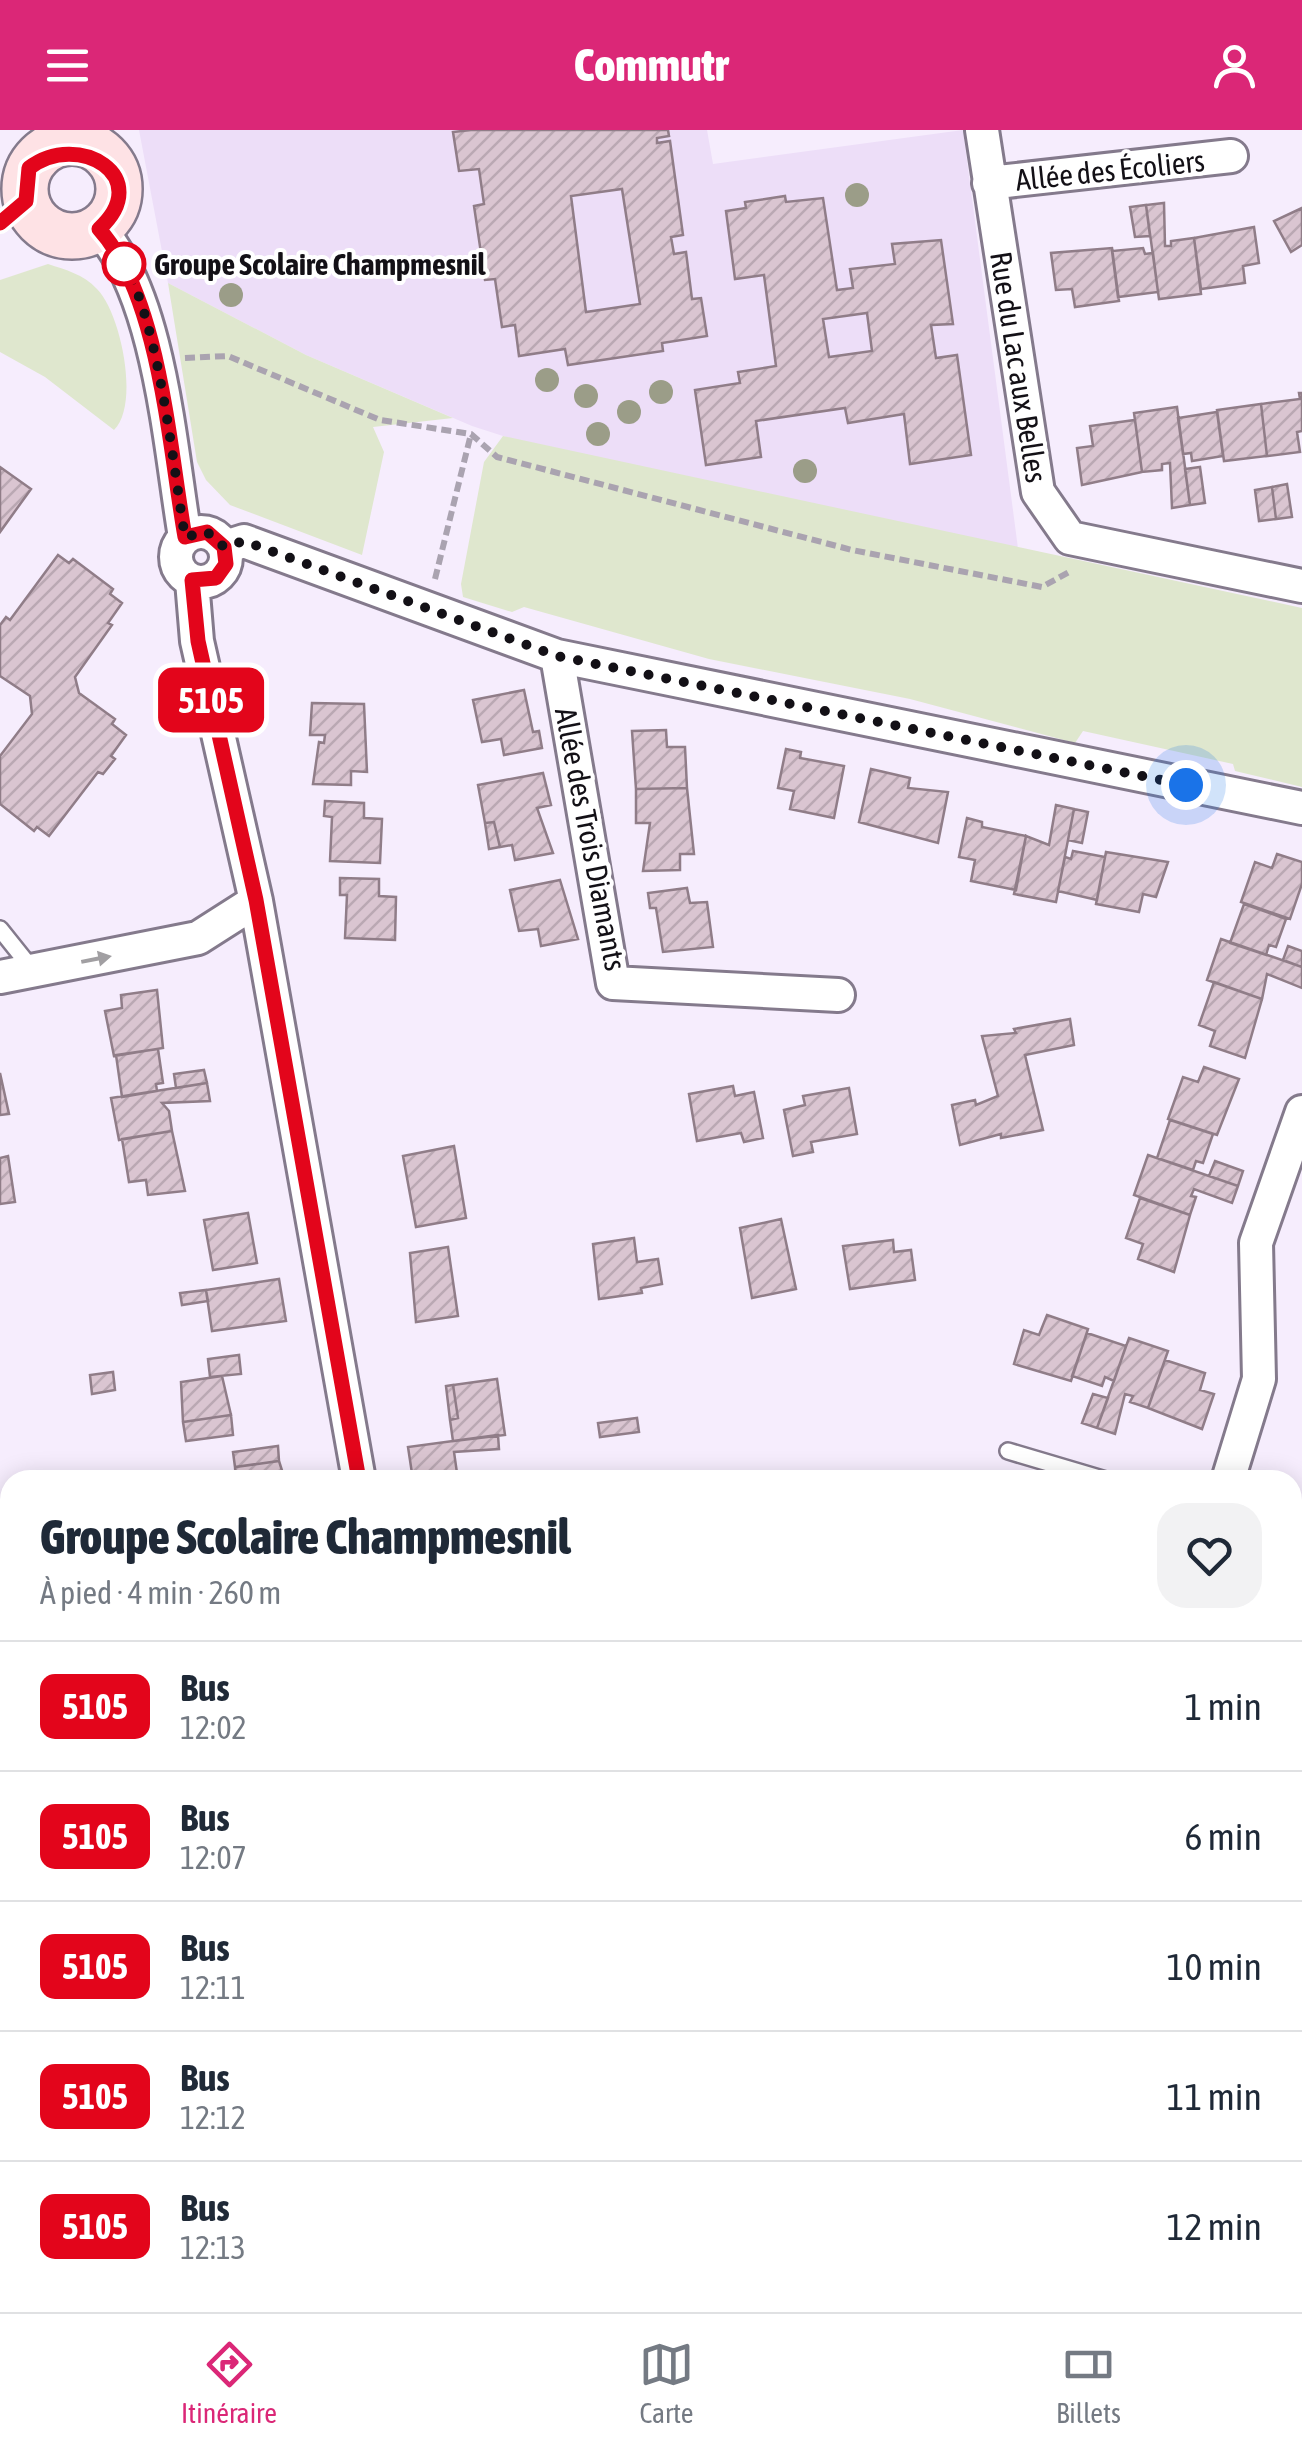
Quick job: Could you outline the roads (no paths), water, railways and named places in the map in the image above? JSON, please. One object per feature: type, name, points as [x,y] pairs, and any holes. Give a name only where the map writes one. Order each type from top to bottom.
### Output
[{"type":"street","name":"Rue du Lac aux Belles","points":[[982,130],[1038,492],[1070,538],[1302,586]]},
{"type":"street","points":[[86,137],[110,160],[120,190],[110,218],[85,236],[55,234],[32,215],[13,212],[29,168],[39,155],[53,146],[86,137]]},
{"type":"street","name":"Allée des Écoliers","points":[[989,184],[1231,156]]},
{"type":"street","points":[[99,229],[134,282],[154,360],[185,537],[176,561],[192,580],[198,641],[256,900],[357,1470]]},
{"type":"street","points":[[185,537],[207,532],[224,547],[226,564],[216,578],[192,580]]},
{"type":"street","points":[[224,547],[244,541],[557,656],[1302,808]]},
{"type":"street","name":"Allée des Trois Diamants","points":[[557,656],[613,983],[838,994]]},
{"type":"street","points":[[0,978],[198,938],[256,900]]},
{"type":"street","points":[[1231,1470],[1259,1379],[1256,1243],[1302,1112]]},
{"type":"lane","points":[[0,929],[33,971]]},
{"type":"lane","points":[[1008,1451],[1072,1470]]},
{"type":"place","name":"Groupe Scolaire Champmesnil","points":[[124,264]]}]
